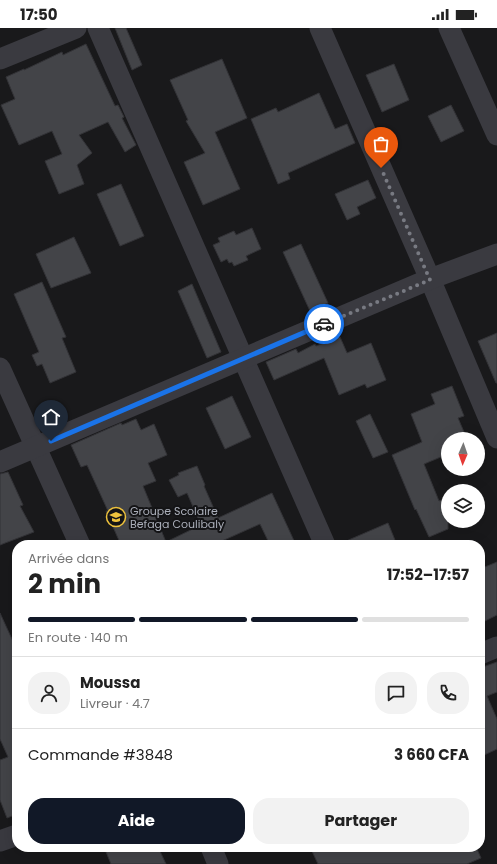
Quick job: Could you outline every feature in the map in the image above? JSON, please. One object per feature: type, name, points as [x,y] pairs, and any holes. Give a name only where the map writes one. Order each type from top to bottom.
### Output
[{"type":"street","points":[[0,58],[76,28]]},
{"type":"street","points":[[98,28],[323,540]]},
{"type":"street","points":[[320,28],[497,438]]},
{"type":"street","points":[[449,28],[497,135]]},
{"type":"street","points":[[0,462],[242,358],[430,280],[497,254]]},
{"type":"street","points":[[0,368],[78,540]]},
{"type":"street","points":[[485,652],[497,647]]},
{"type":"street","points":[[0,841],[12,837]]},
{"type":"street","points":[[213,852],[218,864]]},
{"type":"building","points":[[115,28],[126,28],[142,65],[132,70]]},
{"type":"building","points":[[86,44],[115,106],[118,105],[124,117],[122,118],[136,145],[125,152],[108,122],[79,135],[92,153],[77,165],[84,184],[59,194],[45,161],[62,154],[52,131],[19,145],[1,105],[15,99],[6,77],[62,52],[63,55]]},
{"type":"building","points":[[222,59],[247,118],[215,132],[240,189],[203,205],[184,162],[205,153],[186,121],[188,120],[170,80]]},
{"type":"building","points":[[394,64],[409,100],[382,112],[366,75]]},
{"type":"building","points":[[319,93],[335,129],[347,124],[355,143],[288,173],[290,179],[278,184],[251,119],[276,108],[278,112]]},
{"type":"building","points":[[451,105],[464,131],[441,142],[428,116]]},
{"type":"building","points":[[368,180],[376,198],[357,207],[360,214],[347,220],[335,194]]},
{"type":"building","points":[[121,184],[144,236],[120,246],[97,194]]},
{"type":"building","points":[[252,228],[261,249],[246,256],[248,260],[234,266],[232,262],[229,263],[227,259],[221,262],[213,245],[220,242],[218,238],[234,231],[236,235]]},
{"type":"building","points":[[74,237],[91,273],[51,288],[36,254]]},
{"type":"building","points":[[301,244],[328,303],[310,311],[283,252]]},
{"type":"building","points":[[42,282],[66,337],[62,338],[76,372],[50,383],[42,364],[37,366],[32,355],[39,352],[14,294]]},
{"type":"building","points":[[192,284],[221,352],[207,358],[178,291]]},
{"type":"building","points":[[497,333],[497,383],[496,383],[478,341]]},
{"type":"building","points":[[340,337],[347,353],[371,343],[386,380],[367,388],[365,384],[339,395],[324,358],[274,380],[266,362],[296,349],[298,353],[315,344],[316,346]]},
{"type":"building","points":[[452,386],[464,416],[458,418],[464,432],[441,432],[441,457],[424,464],[439,501],[441,500],[441,528],[448,528],[429,537],[416,509],[415,510],[392,455],[422,442],[411,414],[435,404],[431,394]]},
{"type":"building","points":[[232,396],[251,437],[225,449],[206,408]]},
{"type":"building","points":[[370,414],[388,452],[373,458],[356,421]]},
{"type":"building","points":[[136,419],[141,430],[154,424],[167,455],[148,463],[156,481],[143,486],[165,540],[119,540],[106,511],[108,511],[87,465],[81,467],[71,445],[121,423],[122,425]]},
{"type":"building","points":[[197,466],[218,518],[272,493],[294,540],[268,540],[260,524],[224,540],[170,540],[201,525],[187,493],[178,497],[169,480],[179,475],[178,473]]},
{"type":"building","points":[[8,472],[23,505],[20,506],[34,532],[0,545],[0,474]]},
{"type":"building","points":[[388,523],[395,540],[349,540]]},
{"type":"building","points":[[497,562],[497,615],[485,621],[485,567]]},
{"type":"building","points":[[0,613],[12,639],[12,816],[7,818],[0,800],[0,760],[8,757],[0,739]]},
{"type":"building","points":[[497,662],[497,692],[487,696],[497,719],[497,749],[485,755],[485,666]]},
{"type":"building","points":[[106,852],[160,852],[166,864],[111,864]]},
{"type":"building","points":[[312,852],[478,852],[481,858],[467,864],[318,864]]},
{"type":"way so far","points":[[324,324],[430,280],[381,168]]},
{"type":"place","name":"Groupe Scolaire Befaga Coulibaly","points":[[116,517]]},
{"type":"route","points":[[51,441],[324,324]]}]
